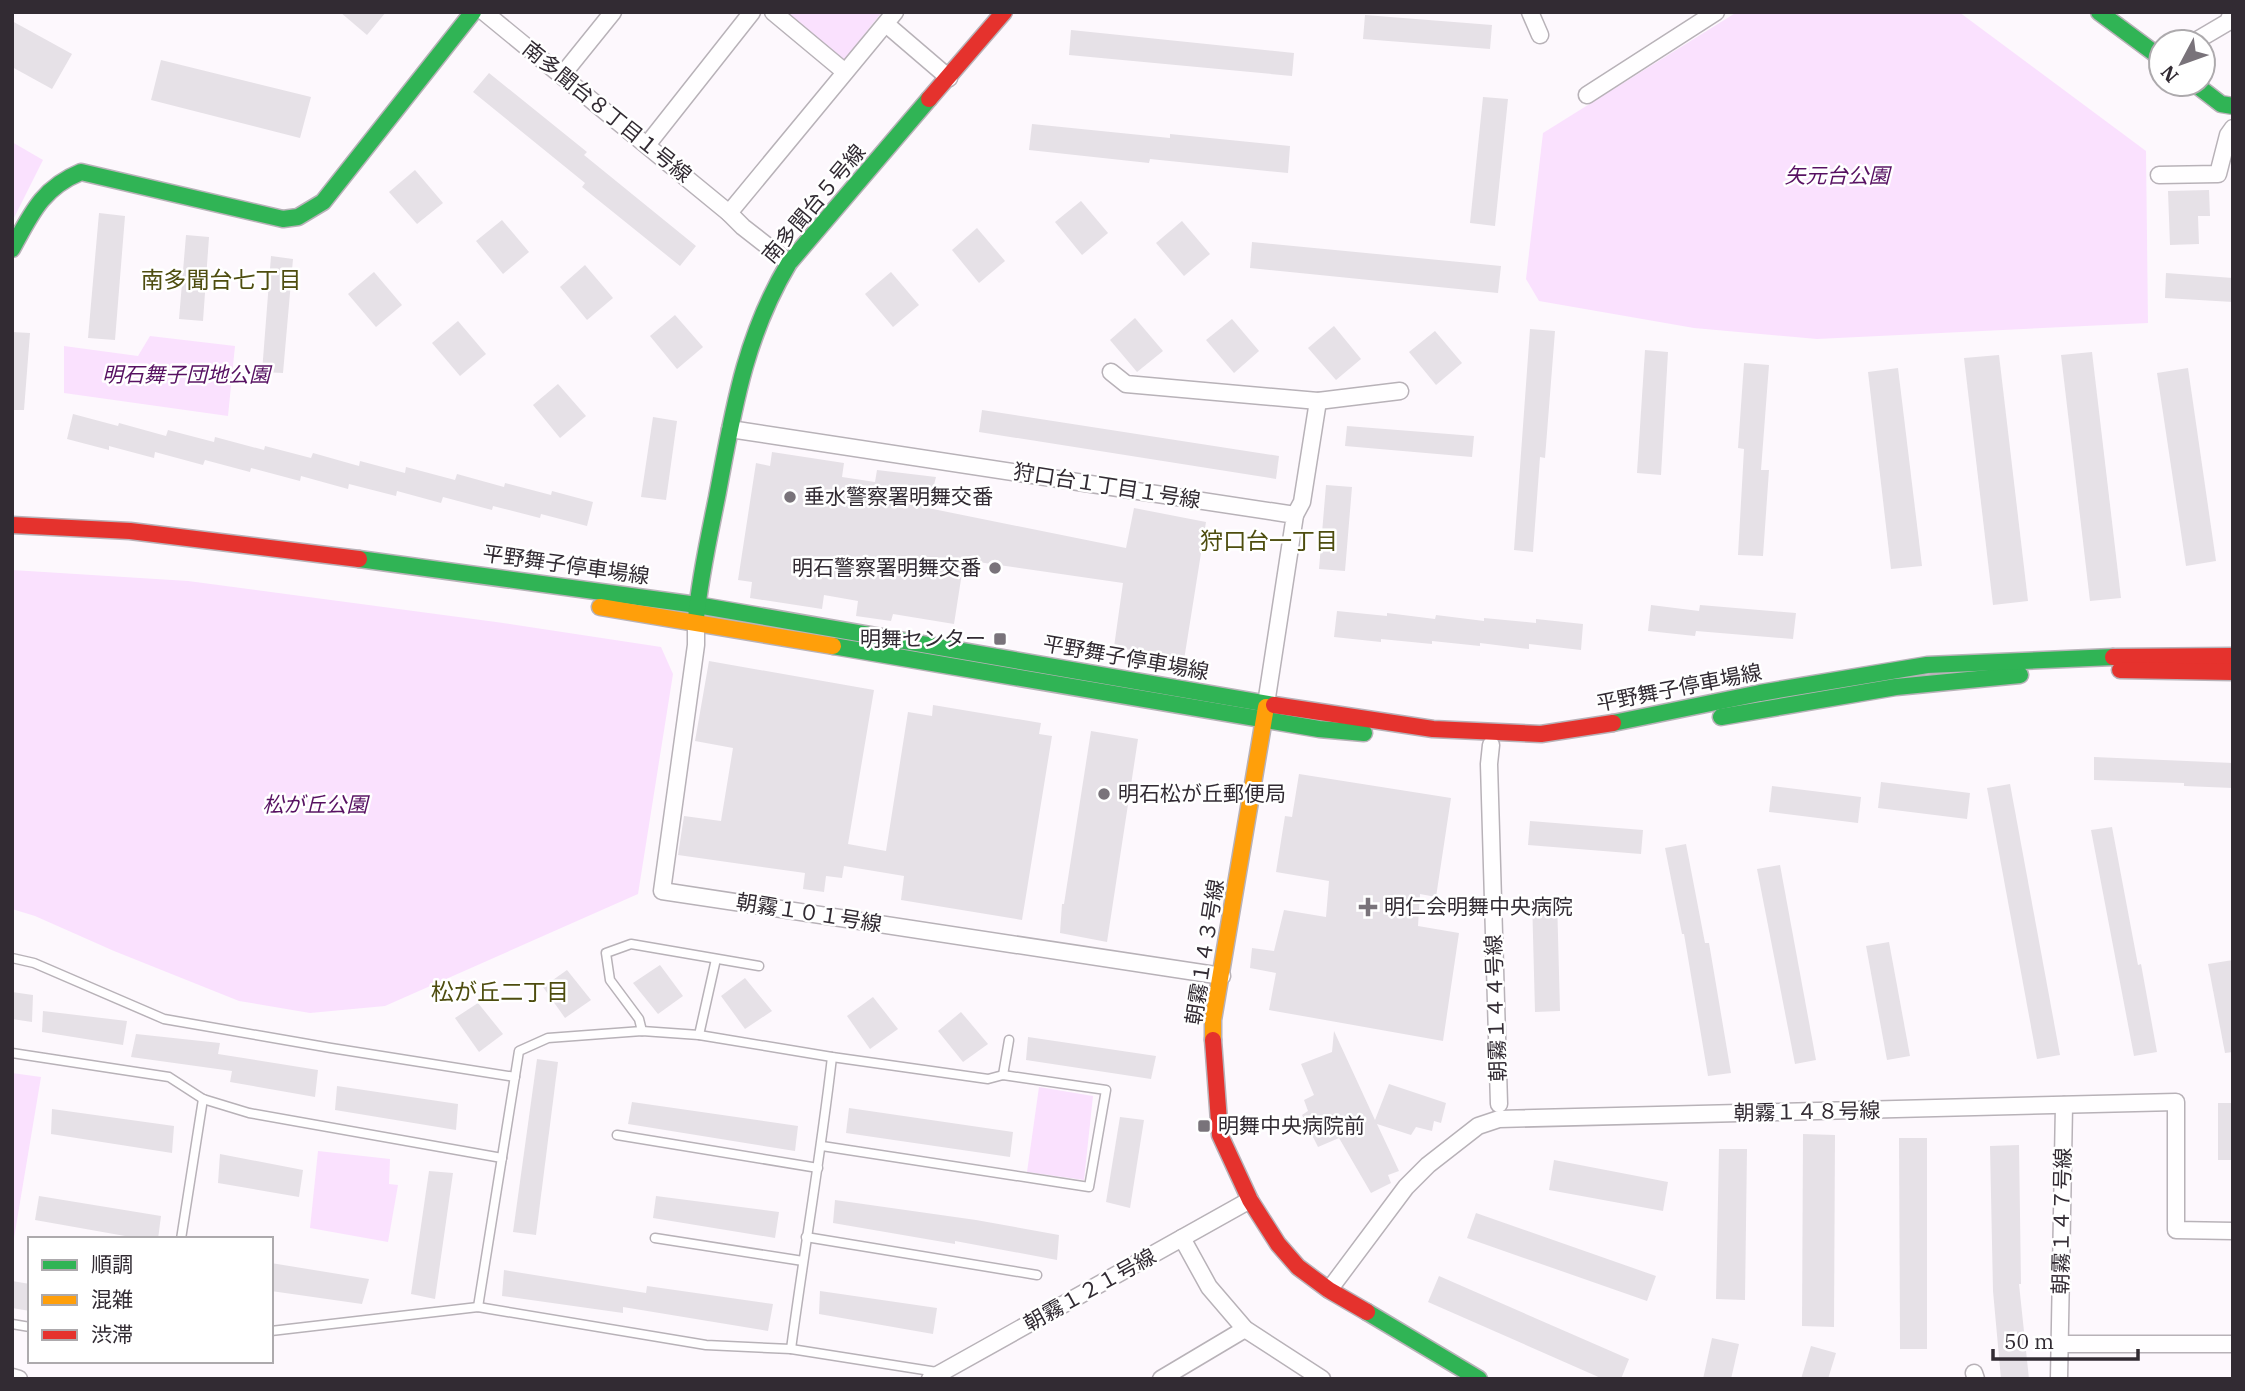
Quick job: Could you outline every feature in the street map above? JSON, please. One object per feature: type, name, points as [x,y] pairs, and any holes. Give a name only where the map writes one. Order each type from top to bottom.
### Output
[{"type":"main road","points":[[12,249],[43,196],[62,179],[81,172],[283,219],[298,217],[323,202],[473,12]]},
{"type":"main road","name":"南多聞台５号線","points":[[696,623],[697,605],[739,379],[755,327],[772,287],[789,262],[1004,12]]},
{"type":"main road","points":[[2099,12],[2147,48]]},
{"type":"main road","points":[[2213,98],[2221,104],[2233,106]]},
{"type":"main road","name":"平野舞子停車場線","points":[[12,525],[130,531],[473,573],[697,605],[1264,711],[1320,729],[1491,745],[1563,743],[1883,689],[1936,683],[2070,670],[2233,672]]},
{"type":"main road","name":"平野舞子停車場線","points":[[12,540],[173,550],[465,584],[696,623],[1264,711],[1433,729],[1541,734],[1633,720],[1760,694],[1927,665],[2153,654],[2233,656]]},
{"type":"main road","name":"朝霧１４３号線","points":[[1264,711],[1213,1020],[1213,1057],[1220,1135],[1250,1200],[1278,1244],[1298,1267],[1329,1290],[1460,1374],[1479,1379]]},
{"type":"street","name":"南多聞台８丁目１号線","points":[[484,12],[789,262]]},
{"type":"street","points":[[562,75],[613,12]]},
{"type":"street","points":[[647,145],[752,12]]},
{"type":"street","points":[[773,12],[845,72]]},
{"type":"street","points":[[1530,12],[1540,35]]},
{"type":"street","points":[[1587,95],[1716,12]]},
{"type":"street","points":[[2217,28],[2228,22],[2232,12]]},
{"type":"street","points":[[729,213],[891,18],[949,78]]},
{"type":"street","points":[[2159,176],[2218,174],[2228,135],[2233,128]]},
{"type":"street","points":[[1111,372],[1126,384],[1318,401],[1400,391]]},
{"type":"street","points":[[1264,711],[1294,515],[1303,502],[1318,401]]},
{"type":"street","name":"狩口台１丁目１号線","points":[[730,429],[1294,515]]},
{"type":"street","name":"朝霧１０１号線","points":[[696,623],[696,645],[662,891],[1222,976]]},
{"type":"street","name":"朝霧１４４号線","points":[[1491,745],[1489,764],[1499,1104]]},
{"type":"street","name":"朝霧１４８号線","points":[[1329,1290],[1428,1165],[1478,1126],[1499,1119],[2176,1102],[2176,1230],[2233,1231]]},
{"type":"street","name":"朝霧１４７号線","points":[[2059,1379],[2064,1105]]},
{"type":"street","name":"朝霧１２１号線","points":[[935,1376],[1250,1200]]},
{"type":"street","points":[[1182,1238],[1209,1287],[1245,1329],[1322,1379]]},
{"type":"street","points":[[1161,1379],[1245,1329]]},
{"type":"street","points":[[2059,1344],[2233,1344]]},
{"type":"street","points":[[12,1377],[19,1379]]},
{"type":"lane","points":[[642,1031],[639,1019],[610,980],[607,953],[631,944],[759,966]]},
{"type":"lane","points":[[12,958],[34,963],[164,1019],[515,1077]]},
{"type":"lane","points":[[699,1035],[716,959]]},
{"type":"lane","points":[[478,1307],[519,1051],[548,1038],[642,1031],[699,1035],[988,1079],[1003,1075],[1106,1090],[1089,1187],[822,1146]]},
{"type":"lane","points":[[1003,1075],[1009,1040]]},
{"type":"lane","points":[[12,1053],[169,1077],[203,1099],[249,1113],[502,1158]]},
{"type":"lane","points":[[791,1349],[822,1146],[832,1057]]},
{"type":"lane","points":[[181,1237],[203,1099]]},
{"type":"lane","points":[[617,1136],[818,1168]]},
{"type":"lane","points":[[806,1237],[1037,1275]]},
{"type":"lane","points":[[655,1238],[803,1261]]},
{"type":"lane","points":[[273,1331],[478,1307],[706,1345],[791,1349],[935,1376]]},
{"type":"green space","points":[[786,12],[882,12],[844,60]]},
{"type":"green space","name":"矢元台公園","points":[[1737,12],[1959,12],[2146,151],[2148,323],[1817,339],[1694,328],[1539,301],[1526,279],[1543,133]]},
{"type":"green space","points":[[12,142],[43,160],[12,222]]},
{"type":"green space","name":"明石舞子団地公園","points":[[150,336],[235,346],[228,416],[64,393],[64,346],[138,356]]},
{"type":"green space","name":"松が丘公園","points":[[12,570],[188,581],[661,647],[673,674],[638,894],[385,1006],[310,1013],[239,1001],[35,916],[12,909]]},
{"type":"green space","points":[[12,1073],[41,1077],[13,1244],[12,1244]]},
{"type":"green space","points":[[1039,1087],[1093,1096],[1084,1180],[1027,1172]]},
{"type":"green space","points":[[318,1151],[390,1159],[389,1184],[398,1185],[388,1242],[310,1228]]},
{"type":"building","points":[[340,12],[386,12],[367,35]]},
{"type":"building","points":[[1365,15],[1492,25],[1490,49],[1363,39]]},
{"type":"building","points":[[12,21],[72,54],[52,89],[12,67]]},
{"type":"building","points":[[1071,30],[1294,53],[1292,76],[1069,55]]},
{"type":"building","points":[[161,60],[311,97],[300,138],[151,100]]},
{"type":"building","points":[[489,73],[587,152],[584,155],[696,246],[680,266],[582,187],[585,183],[473,92]]},
{"type":"building","points":[[1483,97],[1508,99],[1495,226],[1470,223]]},
{"type":"building","points":[[1032,124],[1170,138],[1170,134],[1290,146],[1288,173],[1150,159],[1149,163],[1029,150]]},
{"type":"building","points":[[415,170],[443,203],[417,224],[389,192]]},
{"type":"building","points":[[2209,190],[2210,216],[2198,216],[2199,244],[2170,245],[2168,191]]},
{"type":"building","points":[[1081,201],[1108,233],[1082,255],[1055,222]]},
{"type":"building","points":[[99,213],[125,216],[115,340],[88,338]]},
{"type":"building","points":[[502,220],[529,252],[503,274],[476,241]]},
{"type":"building","points":[[1182,221],[1210,254],[1184,276],[1156,243]]},
{"type":"building","points":[[977,228],[1005,261],[979,283],[952,250]]},
{"type":"building","points":[[186,235],[209,237],[203,321],[179,319]]},
{"type":"building","points":[[1252,242],[1501,266],[1498,293],[1250,268]]},
{"type":"building","points":[[271,256],[293,259],[283,373],[262,372]]},
{"type":"building","points":[[585,265],[613,298],[587,320],[560,287]]},
{"type":"building","points":[[374,272],[402,305],[376,327],[348,294]]},
{"type":"building","points":[[891,272],[919,305],[893,327],[865,294]]},
{"type":"building","points":[[2166,273],[2233,278],[2233,302],[2165,298]]},
{"type":"building","points":[[675,315],[703,347],[677,369],[650,336]]},
{"type":"building","points":[[1135,318],[1163,351],[1137,372],[1110,340]]},
{"type":"building","points":[[1232,319],[1259,351],[1234,373],[1206,340]]},
{"type":"building","points":[[458,321],[486,354],[460,376],[432,343]]},
{"type":"building","points":[[1334,326],[1361,359],[1336,380],[1308,348]]},
{"type":"building","points":[[1530,329],[1555,331],[1545,458],[1540,457],[1533,552],[1514,550]]},
{"type":"building","points":[[1435,331],[1462,363],[1436,385],[1409,352]]},
{"type":"building","points":[[12,332],[30,333],[24,410],[12,410]]},
{"type":"building","points":[[1645,350],[1668,352],[1661,475],[1637,473]]},
{"type":"building","points":[[2092,352],[2121,598],[2090,601],[2061,355]]},
{"type":"building","points":[[1999,355],[2028,601],[1993,605],[1964,358]]},
{"type":"building","points":[[1744,363],[1769,365],[1761,470],[1769,470],[1763,556],[1738,555],[1744,449],[1738,448]]},
{"type":"building","points":[[1898,368],[1922,566],[1891,569],[1868,372]]},
{"type":"building","points":[[2188,368],[2216,561],[2186,566],[2157,373]]},
{"type":"building","points":[[558,384],[586,416],[560,438],[533,405]]},
{"type":"building","points":[[982,410],[1279,456],[1276,479],[979,432]]},
{"type":"building","points":[[73,414],[166,436],[168,430],[214,442],[215,437],[264,450],[265,446],[311,458],[313,453],[359,466],[360,461],[405,473],[406,467],[455,480],[457,474],[504,487],[505,483],[593,502],[587,526],[541,514],[540,518],[493,506],[492,510],[443,497],[441,503],[397,491],[396,496],[349,484],[348,489],[301,476],[300,481],[251,468],[250,472],[205,460],[203,465],[155,452],[154,458],[109,446],[109,450],[67,439]]},
{"type":"building","points":[[653,417],[677,421],[666,500],[641,497]]},
{"type":"building","points":[[1347,426],[1474,436],[1472,457],[1345,446]]},
{"type":"building","points":[[772,452],[844,463],[842,477],[875,482],[877,470],[936,477],[928,508],[1126,548],[1134,508],[1206,522],[1184,660],[1114,647],[1123,583],[964,560],[954,624],[893,614],[891,621],[856,616],[858,601],[824,595],[822,609],[750,598],[752,582],[738,580],[756,463],[770,466]]},
{"type":"building","points":[[1326,485],[1352,487],[1345,571],[1319,569]]},
{"type":"building","points":[[1651,605],[1699,611],[1700,605],[1796,613],[1793,639],[1696,631],[1695,636],[1648,631]]},
{"type":"building","points":[[1337,611],[1435,619],[1436,615],[1484,621],[1484,618],[1536,623],[1536,619],[1583,624],[1581,650],[1529,644],[1529,649],[1480,643],[1480,646],[1381,639],[1381,642],[1334,637]]},
{"type":"building","points":[[709,661],[874,690],[848,844],[886,851],[908,712],[932,716],[933,705],[1041,723],[1039,734],[1052,736],[1022,920],[901,900],[904,876],[844,866],[842,878],[826,876],[824,892],[803,889],[805,873],[678,855],[684,816],[721,821],[733,748],[695,741]]},
{"type":"building","points":[[1091,731],[1138,739],[1107,942],[1060,933],[1062,904]]},
{"type":"building","points":[[2094,757],[2233,763],[2233,788],[2184,786],[2184,783],[2094,780]]},
{"type":"building","points":[[1299,774],[1451,798],[1436,897],[1420,894],[1418,926],[1459,933],[1443,1041],[1269,1010],[1276,973],[1250,968],[1252,948],[1274,951],[1284,910],[1326,917],[1329,881],[1276,872],[1285,816],[1292,817]]},
{"type":"building","points":[[1881,782],[1970,793],[1967,819],[1878,808]]},
{"type":"building","points":[[2010,784],[2060,1055],[2037,1059],[1987,788]]},
{"type":"building","points":[[1772,786],[1861,797],[1858,823],[1769,812]]},
{"type":"building","points":[[1530,821],[1643,830],[1641,854],[1528,845]]},
{"type":"building","points":[[2112,827],[2157,1052],[2134,1056],[2091,830]]},
{"type":"building","points":[[1686,844],[1705,943],[1709,943],[1731,1073],[1708,1076],[1684,934],[1665,848]]},
{"type":"building","points":[[1780,865],[1816,1060],[1795,1064],[1757,869]]},
{"type":"building","points":[[1532,898],[1557,898],[1560,1011],[1535,1012]]},
{"type":"building","points":[[1889,942],[1910,1056],[1887,1060],[1866,946]]},
{"type":"building","points":[[2233,960],[2233,1052],[2225,1053],[2208,964]]},
{"type":"building","points":[[660,965],[683,996],[658,1014],[633,983]]},
{"type":"building","points":[[567,970],[591,1000],[565,1018],[543,987]]},
{"type":"building","points":[[745,978],[772,1011],[745,1029],[721,996]]},
{"type":"building","points":[[12,992],[33,995],[32,1022],[12,1019]]},
{"type":"building","points":[[873,997],[898,1029],[870,1049],[847,1016]]},
{"type":"building","points":[[478,1003],[503,1034],[479,1052],[455,1018]]},
{"type":"building","points":[[43,1011],[127,1021],[123,1045],[42,1032]]},
{"type":"building","points":[[961,1012],[988,1044],[963,1062],[938,1031]]},
{"type":"building","points":[[1334,1031],[1375,1120],[1389,1084],[1446,1103],[1441,1123],[1434,1121],[1432,1131],[1416,1127],[1411,1135],[1377,1124],[1399,1171],[1388,1175],[1391,1183],[1371,1193],[1339,1138],[1318,1147],[1302,1115],[1308,1111],[1304,1100],[1314,1095],[1301,1064],[1332,1052]]},
{"type":"building","points":[[136,1034],[220,1043],[218,1054],[318,1070],[315,1097],[230,1082],[232,1071],[131,1057]]},
{"type":"building","points":[[1028,1037],[1156,1056],[1151,1079],[1026,1060]]},
{"type":"building","points":[[537,1059],[558,1062],[536,1235],[513,1232]]},
{"type":"building","points":[[337,1086],[458,1104],[456,1130],[335,1110]]},
{"type":"building","points":[[632,1102],[798,1126],[795,1151],[628,1124]]},
{"type":"building","points":[[2218,1103],[2233,1103],[2233,1160],[2218,1160]]},
{"type":"building","points":[[849,1108],[1013,1132],[1010,1157],[846,1133]]},
{"type":"building","points":[[52,1109],[174,1126],[172,1153],[51,1134]]},
{"type":"building","points":[[1120,1117],[1144,1120],[1130,1208],[1106,1202]]},
{"type":"building","points":[[1803,1134],[1835,1135],[1834,1327],[1802,1326]]},
{"type":"building","points":[[1899,1138],[1927,1138],[1927,1349],[1900,1349]]},
{"type":"building","points":[[2019,1145],[2019,1284],[2029,1379],[2001,1379],[1993,1291],[1990,1146]]},
{"type":"building","points":[[1719,1149],[1747,1149],[1745,1300],[1716,1299]]},
{"type":"building","points":[[220,1154],[303,1170],[299,1197],[218,1183]]},
{"type":"building","points":[[1554,1160],[1668,1182],[1663,1211],[1549,1190]]},
{"type":"building","points":[[429,1171],[453,1173],[435,1299],[411,1294]]},
{"type":"building","points":[[39,1196],[161,1216],[158,1237],[131,1237],[35,1220]]},
{"type":"building","points":[[656,1196],[779,1212],[775,1238],[653,1218]]},
{"type":"building","points":[[835,1200],[1059,1235],[1057,1260],[955,1241],[955,1244],[833,1223]]},
{"type":"building","points":[[1476,1213],[1656,1276],[1647,1301],[1467,1238]]},
{"type":"building","points":[[273,1263],[369,1279],[362,1304],[273,1291]]},
{"type":"building","points":[[504,1270],[646,1293],[647,1286],[773,1304],[768,1331],[623,1307],[623,1313],[502,1296]]},
{"type":"building","points":[[1439,1276],[1629,1359],[1621,1379],[1603,1379],[1428,1302]]},
{"type":"building","points":[[12,1281],[28,1284],[28,1311],[12,1308]]},
{"type":"building","points":[[820,1291],[937,1308],[933,1334],[819,1314]]},
{"type":"building","points":[[1712,1338],[1739,1344],[1731,1379],[1703,1379]]},
{"type":"building","points":[[1811,1346],[1836,1353],[1828,1379],[1801,1379]]},
{"type":"traffic: fast","points":[[12,249],[32,213],[47,194],[81,172],[283,219],[298,217],[323,202],[473,12]]},
{"type":"traffic: fast","points":[[2099,12],[2147,48]]},
{"type":"traffic: fast","points":[[2213,98],[2221,104],[2233,106]]},
{"type":"traffic: fast","points":[[696,618],[705,557],[735,405],[761,319],[789,263],[929,99]]},
{"type":"traffic: fast","points":[[359,559],[697,605],[1274,705]]},
{"type":"traffic: fast","points":[[833,646],[1319,729],[1364,733]]},
{"type":"traffic: fast","points":[[1613,723],[1760,693],[1927,665],[2113,657]]},
{"type":"traffic: fast","points":[[1721,717],[1896,687],[2020,675]]},
{"type":"traffic: fast","points":[[1367,1312],[1479,1379]]},
{"type":"traffic: slow","points":[[600,607],[833,646]]},
{"type":"traffic: slow","points":[[1213,1040],[1213,1020],[1266,707]]},
{"type":"traffic: jam","points":[[929,99],[1004,12]]},
{"type":"traffic: jam","points":[[12,525],[130,531],[359,559]]},
{"type":"traffic: jam","points":[[2113,657],[2233,656]]},
{"type":"traffic: jam","points":[[2120,670],[2233,672]]},
{"type":"traffic: jam","points":[[1274,705],[1433,729],[1541,734],[1613,723]]},
{"type":"traffic: jam","points":[[1213,1040],[1220,1135],[1250,1200],[1278,1244],[1298,1267],[1329,1290],[1367,1312]]},
{"type":"place","name":"垂水警察署明舞交番","points":[[790,497]]},
{"type":"place","name":"明石警察署明舞交番","points":[[995,568]]},
{"type":"place","name":"明舞センター","points":[[1000,639]]},
{"type":"place","name":"明石松が丘郵便局","points":[[1104,794]]},
{"type":"place","name":"明仁会明舞中央病院","points":[[1368,907]]},
{"type":"place","name":"明舞中央病院前","points":[[1204,1126]]},
{"type":"district","name":"南多聞台七丁目","points":[[221,280]]},
{"type":"district","name":"狩口台一丁目","points":[[1269,541]]},
{"type":"district","name":"松が丘二丁目","points":[[500,992]]}]
